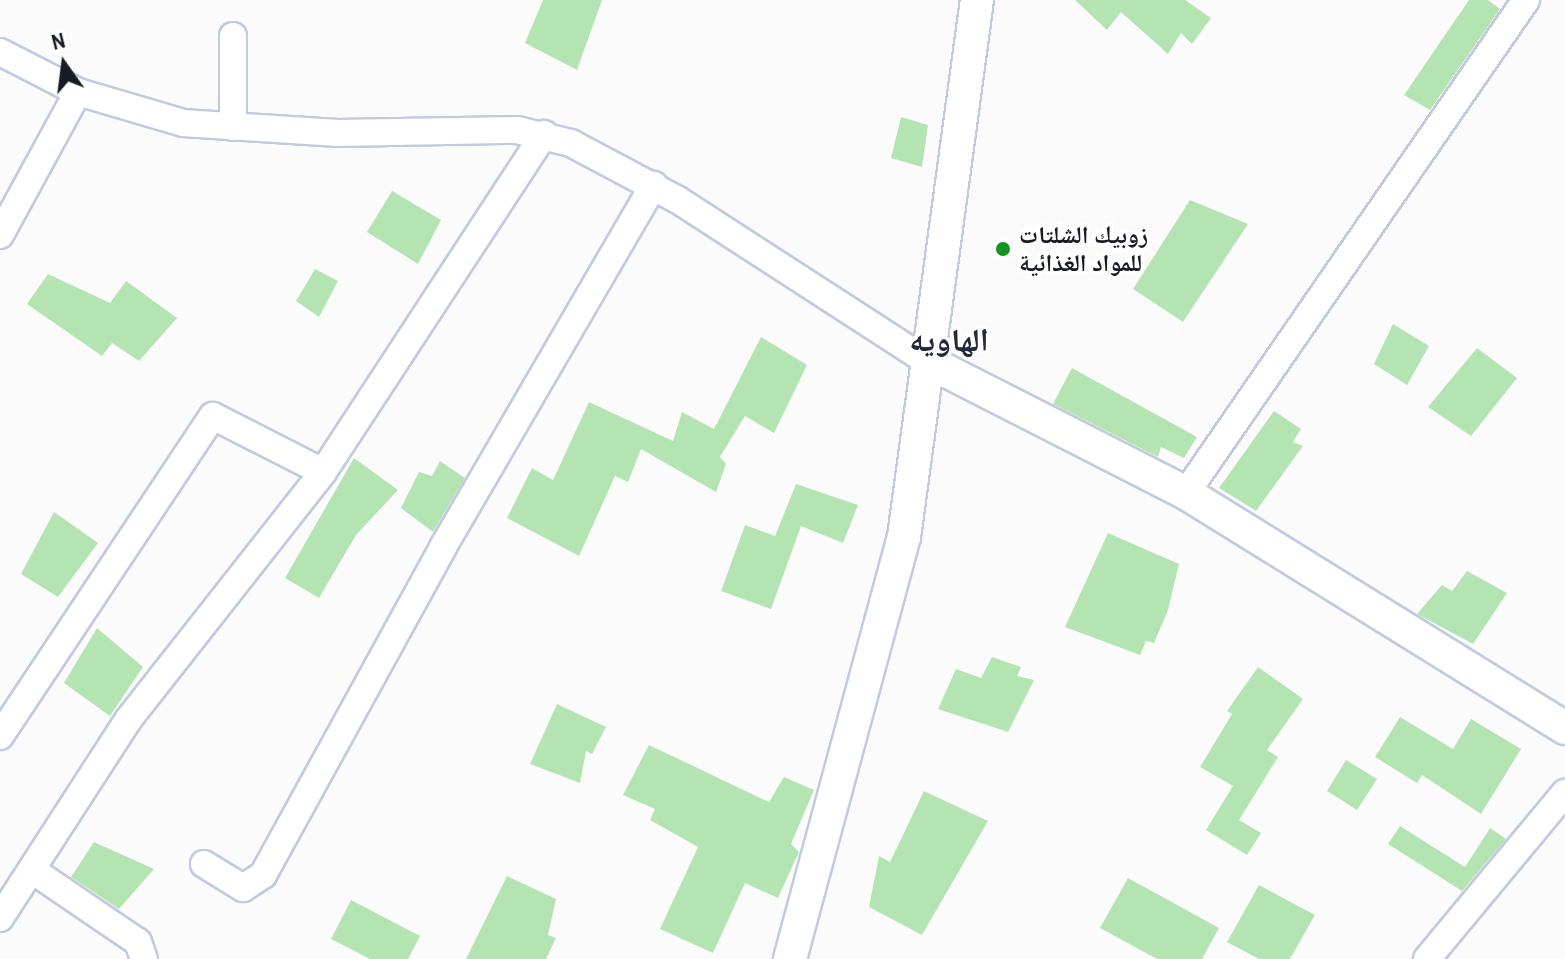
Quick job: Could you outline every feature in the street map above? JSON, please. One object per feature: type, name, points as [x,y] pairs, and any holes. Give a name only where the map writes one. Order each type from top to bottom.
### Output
[{"type":"street","points":[[790,959],[904,537],[977,0]]},
{"type":"street","points":[[1186,493],[1526,0]]},
{"type":"street","points":[[233,36],[233,127]]},
{"type":"street","points":[[0,52],[78,92],[183,123],[233,127],[544,134],[654,185],[927,361],[1186,493],[1565,728]]},
{"type":"street","points":[[0,235],[78,92]]},
{"type":"street","points":[[0,918],[128,720],[323,472],[544,134]]},
{"type":"street","points":[[204,864],[243,888],[263,875],[443,547],[654,185]]},
{"type":"street","points":[[0,736],[213,416],[323,472]]},
{"type":"street","points":[[1427,959],[1565,793]]},
{"type":"street","points":[[32,870],[138,942],[144,959]]},
{"type":"building","points":[[543,0],[602,0],[577,70],[525,43]]},
{"type":"building","points":[[1075,0],[1185,0],[1211,18],[1192,44],[1181,33],[1168,54],[1121,12],[1107,30]]},
{"type":"building","points":[[1469,0],[1488,0],[1500,9],[1430,110],[1404,95]]},
{"type":"building","points":[[901,117],[928,125],[922,167],[891,158]]},
{"type":"building","points":[[392,191],[441,220],[418,264],[367,232]]},
{"type":"building","points":[[1190,200],[1248,224],[1183,322],[1133,289]]},
{"type":"building","points":[[315,269],[338,281],[319,317],[296,301]]},
{"type":"building","points":[[48,274],[110,303],[126,281],[177,318],[139,361],[112,343],[102,356],[27,304]]},
{"type":"building","points":[[1393,324],[1429,346],[1407,385],[1374,364]]},
{"type":"building","points":[[761,337],[807,365],[774,433],[745,416],[720,457],[726,464],[716,492],[641,449],[628,482],[615,476],[579,556],[507,518],[532,468],[553,480],[589,402],[673,441],[682,412],[714,429]]},
{"type":"building","points":[[1477,348],[1517,378],[1471,436],[1428,407]]},
{"type":"building","points":[[1072,368],[1197,437],[1184,458],[1161,447],[1158,457],[1053,404]]},
{"type":"building","points":[[1274,411],[1301,429],[1293,442],[1303,446],[1256,511],[1219,488]]},
{"type":"building","points":[[354,458],[398,490],[356,535],[319,598],[285,578]]},
{"type":"building","points":[[440,461],[465,478],[433,532],[401,508],[419,472],[432,476]]},
{"type":"building","points":[[796,484],[858,505],[843,543],[801,526],[771,609],[721,591],[745,525],[775,536]]},
{"type":"building","points":[[54,512],[98,543],[58,597],[21,574]]},
{"type":"building","points":[[1108,533],[1179,564],[1168,610],[1154,643],[1146,641],[1140,655],[1065,627]]},
{"type":"building","points":[[1467,571],[1507,593],[1473,644],[1417,614],[1442,585],[1452,591]]},
{"type":"building","points":[[97,628],[143,667],[110,716],[64,683]]},
{"type":"building","points":[[992,657],[1021,667],[1017,676],[1034,680],[1008,732],[938,709],[956,669],[981,678]]},
{"type":"building","points":[[1258,667],[1303,699],[1267,750],[1278,757],[1239,820],[1261,833],[1247,855],[1206,830],[1233,786],[1200,767],[1232,714],[1227,711]]},
{"type":"building","points":[[557,704],[606,727],[592,754],[586,751],[580,783],[530,764]]},
{"type":"building","points":[[1400,717],[1453,749],[1471,719],[1521,749],[1481,814],[1422,775],[1417,783],[1375,757]]},
{"type":"building","points":[[649,745],[769,802],[784,777],[814,790],[791,844],[799,852],[778,898],[745,883],[713,953],[660,929],[698,847],[650,820],[655,809],[623,795]]},
{"type":"building","points":[[1346,760],[1377,779],[1357,810],[1327,791]]},
{"type":"building","points":[[924,791],[988,821],[922,935],[869,907],[879,856],[890,862]]},
{"type":"building","points":[[1400,826],[1465,867],[1490,828],[1506,839],[1462,891],[1388,844]]},
{"type":"building","points":[[94,842],[154,869],[119,909],[71,877]]},
{"type":"building","points":[[507,876],[556,899],[548,935],[556,938],[546,959],[466,959]]},
{"type":"building","points":[[1128,878],[1219,928],[1202,959],[1157,959],[1100,928]]},
{"type":"building","points":[[1259,885],[1315,915],[1290,959],[1259,959],[1227,942]]},
{"type":"building","points":[[351,900],[420,936],[408,959],[370,959],[331,939]]},
{"type":"place","name":"زوبيك الشلتات للمواد الغذائية","points":[[1003,249]]},
{"type":"district","name":"الهاويه","points":[[949,340]]}]
